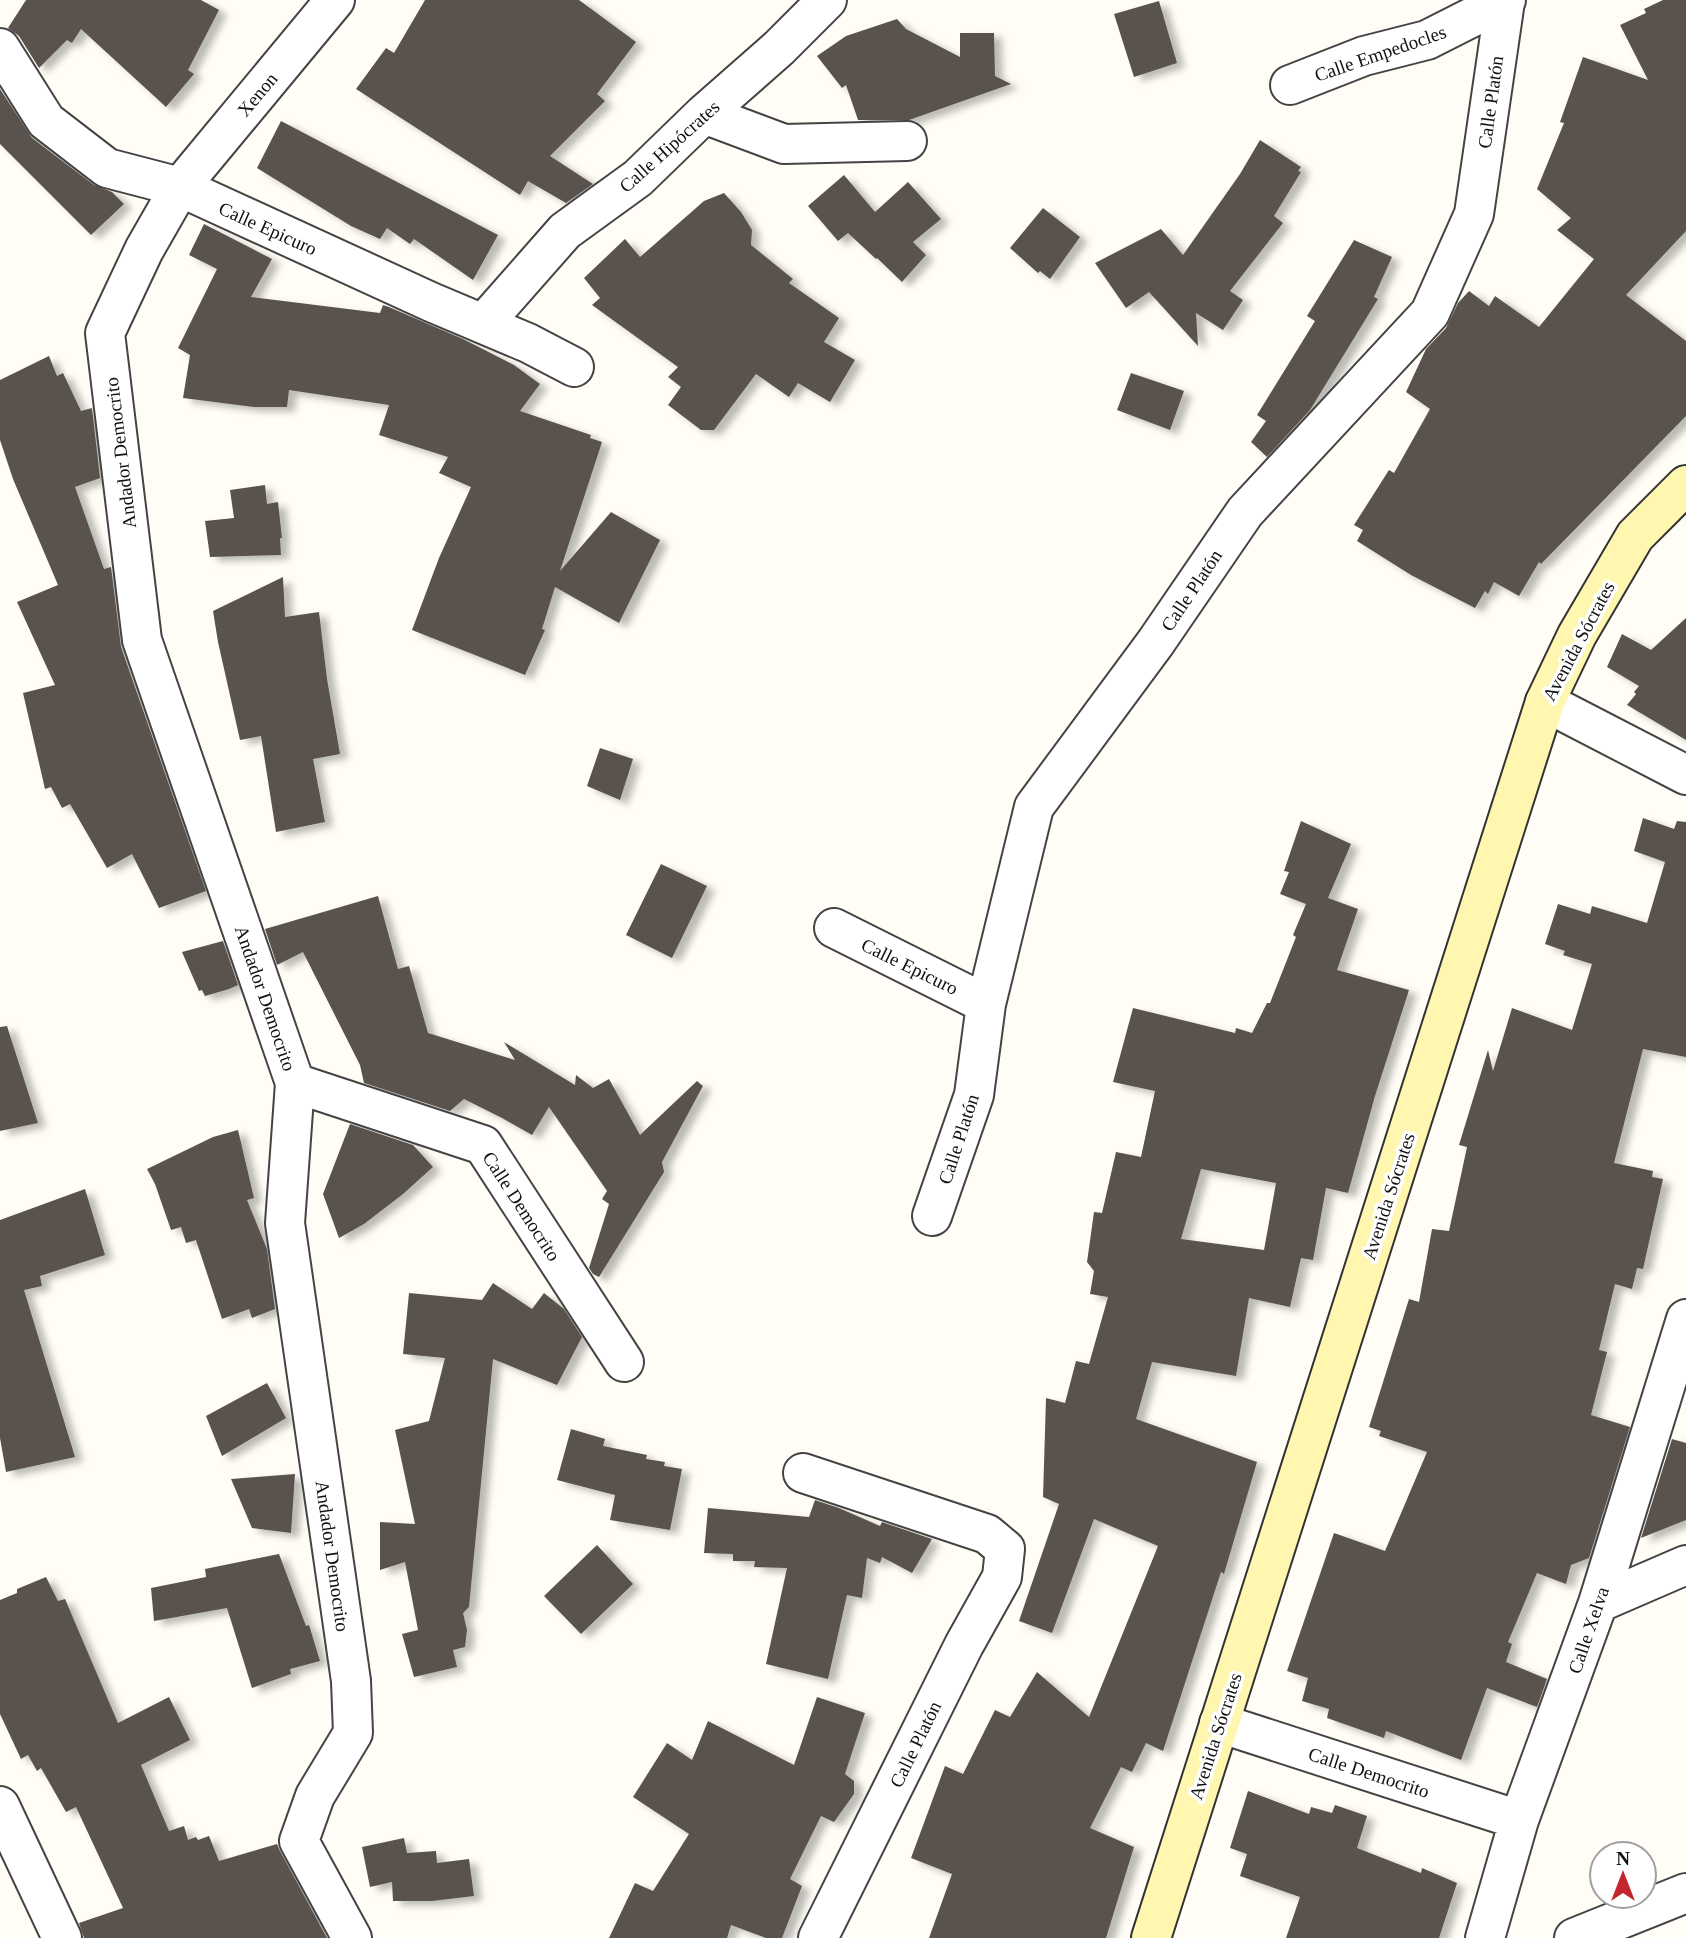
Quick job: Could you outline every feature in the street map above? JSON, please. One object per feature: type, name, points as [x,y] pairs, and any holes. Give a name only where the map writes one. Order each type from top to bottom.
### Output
[{"type":"street","name":"Xenon","points":[[180,187],[335,0]]},
{"type":"street","name":"Calle Hipócrates","points":[[484,323],[565,231],[638,178],[827,0]]},
{"type":"street","name":"Calle Empedocles","points":[[1290,85],[1364,56],[1427,40],[1506,0]]},
{"type":"street","name":"Calle Platón","points":[[932,1216],[974,1095],[986,1003],[1034,807],[1156,642],[1245,512],[1430,313],[1474,214],[1506,0]]},
{"type":"street","name":"Calle Epicuro","points":[[0,48],[46,121],[107,168],[180,187],[431,302],[528,342],[574,367]]},
{"type":"street","points":[[704,114],[784,144],[907,141]]},
{"type":"street","name":"Andador Democrito","points":[[180,187],[144,250],[105,333],[142,640],[295,1083],[285,1223],[352,1681],[353,1732],[315,1796],[299,1841],[352,1938]]},
{"type":"street","name":"Avenida Sócrates","points":[[1151,1938],[1545,702],[1577,635],[1635,536],[1686,485]]},
{"type":"street","points":[[1545,702],[1686,775]]},
{"type":"street","name":"Calle Epicuro","points":[[834,928],[986,1003]]},
{"type":"street","name":"Calle Democrito","points":[[295,1083],[482,1145],[624,1362]]},
{"type":"street","name":"Calle Xelva","points":[[1485,1938],[1519,1820],[1598,1604],[1686,1319]]},
{"type":"street","name":"Calle Platón","points":[[803,1473],[987,1534],[1005,1549],[1002,1577],[964,1645],[818,1938]]},
{"type":"street","points":[[1598,1604],[1686,1564]]},
{"type":"street","name":"Calle Democrito","points":[[1219,1723],[1519,1820]]},
{"type":"street","points":[[0,1806],[62,1938]]},
{"type":"street","points":[[1574,1938],[1686,1893]]},
{"type":"building","points":[[26,0],[201,0],[219,10],[188,70],[194,74],[166,107],[81,29],[72,43],[67,40],[39,68],[19,36],[8,28]]},
{"type":"building","points":[[425,0],[579,0],[636,42],[597,94],[605,101],[550,156],[593,184],[566,203],[528,181],[520,195],[356,89],[386,48],[394,53]]},
{"type":"building","points":[[1663,0],[1686,0],[1686,231],[1626,295],[1686,341],[1686,416],[1541,564],[1539,562],[1519,596],[1494,582],[1488,594],[1485,591],[1475,608],[1411,575],[1357,541],[1363,530],[1354,525],[1389,470],[1394,473],[1430,409],[1406,392],[1426,349],[1446,328],[1458,303],[1469,291],[1489,306],[1495,296],[1539,327],[1594,259],[1557,230],[1571,218],[1537,189],[1564,123],[1560,122],[1583,57],[1648,80],[1620,25],[1646,13],[1644,9]]},
{"type":"building","points":[[1159,1],[1177,63],[1134,77],[1114,14]]},
{"type":"building","points":[[897,19],[906,29],[960,57],[960,33],[994,33],[995,76],[1011,84],[909,120],[858,120],[846,85],[842,88],[817,56],[846,36]]},
{"type":"building","points":[[0,89],[32,138],[94,185],[112,192],[124,204],[91,235],[0,144]]},
{"type":"building","points":[[281,121],[498,235],[473,280],[414,239],[410,244],[387,228],[380,239],[351,226],[257,168]]},
{"type":"building","points":[[1260,140],[1301,167],[1298,171],[1301,172],[1274,216],[1283,223],[1230,291],[1243,300],[1223,330],[1196,313],[1198,346],[1149,292],[1126,308],[1095,263],[1161,229],[1183,255],[1240,174]]},
{"type":"building","points":[[844,175],[875,212],[908,182],[941,219],[913,242],[926,255],[902,282],[848,233],[838,241],[808,206]]},
{"type":"building","points":[[724,193],[752,230],[751,245],[793,279],[789,283],[839,318],[824,342],[855,360],[830,402],[798,383],[789,397],[756,374],[714,430],[701,430],[668,405],[681,387],[668,377],[678,367],[592,305],[600,298],[584,278],[625,239],[640,257],[704,201]]},
{"type":"building","points":[[1043,208],[1080,237],[1050,279],[1040,271],[1038,273],[1010,248]]},
{"type":"building","points":[[204,224],[272,259],[251,297],[380,313],[383,305],[389,307],[463,339],[514,365],[540,384],[520,411],[591,435],[590,438],[602,442],[560,571],[611,512],[660,540],[619,623],[555,587],[542,629],[545,630],[525,675],[412,630],[439,558],[471,487],[439,473],[448,457],[379,435],[389,405],[289,390],[287,407],[254,407],[183,398],[190,355],[178,348],[217,269],[189,255]]},
{"type":"building","points":[[1354,240],[1392,257],[1374,297],[1378,299],[1310,410],[1267,457],[1251,442],[1266,421],[1257,415],[1315,321],[1307,316]]},
{"type":"building","points":[[49,356],[57,376],[63,373],[81,411],[92,408],[100,478],[75,487],[104,569],[111,567],[121,647],[206,891],[159,908],[132,854],[107,868],[70,804],[62,808],[51,787],[45,789],[23,693],[55,685],[17,602],[58,585],[13,479],[0,440],[0,380]]},
{"type":"building","points":[[1131,373],[1184,391],[1170,430],[1117,410]]},
{"type":"building","points":[[265,485],[267,504],[278,502],[281,555],[210,557],[205,521],[234,518],[230,490]]},
{"type":"building","points":[[283,577],[285,617],[319,612],[340,754],[313,759],[325,822],[276,832],[261,736],[240,740],[213,611]]},
{"type":"building","points":[[1686,618],[1686,740],[1627,705],[1639,686],[1607,667],[1622,634],[1651,650]]},
{"type":"building","points":[[600,748],[633,759],[620,800],[587,786]]},
{"type":"building","points":[[1643,818],[1674,829],[1677,821],[1686,822],[1686,1057],[1643,1049],[1614,1163],[1653,1171],[1652,1177],[1663,1179],[1643,1269],[1637,1268],[1632,1289],[1615,1284],[1599,1350],[1607,1352],[1591,1415],[1630,1427],[1589,1558],[1571,1565],[1566,1584],[1537,1573],[1508,1642],[1512,1644],[1506,1662],[1547,1679],[1537,1707],[1487,1688],[1461,1760],[1386,1731],[1384,1738],[1327,1718],[1329,1709],[1302,1701],[1308,1678],[1287,1671],[1334,1533],[1385,1551],[1427,1452],[1379,1436],[1381,1431],[1369,1427],[1409,1299],[1419,1302],[1432,1229],[1449,1231],[1467,1147],[1459,1145],[1488,1050],[1493,1071],[1512,1008],[1572,1030],[1592,964],[1563,955],[1565,951],[1545,944],[1558,904],[1590,914],[1592,906],[1647,923],[1665,862],[1634,851]]},
{"type":"building","points":[[1301,821],[1351,844],[1328,898],[1358,909],[1337,970],[1409,990],[1348,1193],[1326,1188],[1313,1260],[1301,1258],[1290,1307],[1249,1298],[1236,1376],[1152,1362],[1136,1419],[1257,1462],[1224,1574],[1221,1572],[1163,1751],[1146,1743],[1132,1772],[1121,1767],[1090,1828],[1134,1847],[1106,1938],[929,1938],[952,1874],[911,1858],[945,1766],[963,1774],[995,1710],[1010,1717],[1037,1672],[1089,1717],[1158,1546],[1094,1519],[1052,1633],[1019,1621],[1059,1504],[1043,1497],[1046,1398],[1065,1403],[1076,1361],[1089,1364],[1108,1297],[1090,1294],[1094,1271],[1087,1262],[1094,1212],[1102,1213],[1116,1152],[1141,1157],[1155,1091],[1113,1082],[1133,1008],[1235,1033],[1236,1028],[1252,1033],[1267,1003],[1270,1003],[1306,904],[1280,894],[1289,872],[1284,871]],"holes":[[[1201,1169],[1276,1183],[1264,1250],[1181,1239]]]},
{"type":"building","points":[[661,864],[707,886],[672,958],[626,935]]},
{"type":"building","points":[[378,896],[398,969],[409,966],[428,1033],[515,1060],[504,1042],[575,1085],[576,1075],[593,1088],[609,1079],[640,1135],[697,1081],[703,1086],[662,1162],[664,1172],[599,1277],[589,1268],[609,1204],[602,1199],[607,1191],[549,1107],[532,1135],[464,1099],[450,1111],[364,1083],[360,1065],[303,952],[277,965],[265,929]]},
{"type":"building","points":[[223,941],[238,985],[205,996],[202,990],[199,991],[182,952]]},
{"type":"building","points":[[7,1026],[38,1123],[0,1131],[0,1027]]},
{"type":"building","points":[[350,1124],[413,1145],[433,1167],[364,1224],[339,1238],[323,1194]]},
{"type":"building","points":[[238,1130],[254,1198],[247,1200],[267,1249],[275,1309],[252,1318],[249,1309],[222,1319],[196,1240],[186,1243],[181,1227],[171,1230],[147,1169],[213,1137]]},
{"type":"building","points":[[85,1189],[105,1255],[40,1276],[42,1286],[24,1290],[75,1457],[6,1472],[0,1438],[0,1220]]},
{"type":"building","points":[[493,1283],[532,1309],[544,1293],[564,1309],[582,1337],[557,1385],[493,1359],[469,1607],[463,1613],[467,1630],[465,1647],[453,1650],[457,1667],[414,1677],[402,1634],[418,1630],[405,1562],[380,1570],[380,1522],[415,1524],[395,1430],[429,1421],[445,1358],[403,1354],[409,1293],[482,1300]]},
{"type":"building","points":[[267,1383],[286,1418],[222,1456],[206,1416]]},
{"type":"building","points":[[571,1429],[605,1439],[603,1446],[647,1455],[646,1459],[665,1462],[664,1466],[682,1469],[670,1530],[610,1520],[615,1495],[557,1480]]},
{"type":"building","points":[[1672,1439],[1686,1443],[1686,1520],[1641,1538]]},
{"type":"building","points":[[295,1474],[291,1533],[252,1528],[231,1479]]},
{"type":"building","points":[[815,1500],[880,1526],[882,1522],[932,1539],[912,1573],[882,1557],[880,1563],[867,1558],[862,1598],[847,1595],[828,1679],[766,1664],[787,1568],[754,1567],[755,1561],[733,1561],[733,1554],[704,1553],[708,1508],[809,1517]]},
{"type":"building","points":[[597,1545],[633,1584],[581,1634],[544,1596]]},
{"type":"building","points":[[279,1554],[306,1626],[309,1625],[320,1661],[290,1669],[291,1674],[252,1688],[227,1608],[154,1621],[151,1588],[206,1577],[205,1569]]},
{"type":"building","points":[[46,1577],[58,1601],[65,1599],[118,1723],[169,1697],[190,1740],[141,1765],[169,1831],[184,1826],[188,1840],[209,1836],[219,1861],[277,1844],[327,1938],[84,1938],[79,1923],[123,1908],[76,1807],[66,1812],[41,1768],[37,1771],[28,1755],[21,1759],[0,1714],[0,1600],[17,1593],[17,1589]]},
{"type":"building","points":[[817,1697],[865,1713],[845,1774],[854,1781],[854,1794],[834,1822],[821,1816],[790,1879],[802,1886],[782,1938],[766,1938],[731,1925],[727,1938],[609,1938],[635,1883],[653,1891],[689,1834],[633,1797],[667,1743],[692,1760],[708,1721],[794,1765]]},
{"type":"building","points":[[1248,1791],[1309,1814],[1311,1807],[1332,1813],[1335,1805],[1367,1816],[1357,1848],[1421,1873],[1422,1868],[1457,1883],[1439,1938],[1286,1938],[1300,1897],[1240,1876],[1247,1854],[1230,1848]]},
{"type":"building","points":[[404,1838],[407,1853],[436,1851],[437,1863],[469,1859],[474,1896],[432,1901],[393,1901],[392,1882],[370,1887],[362,1847]]}]
